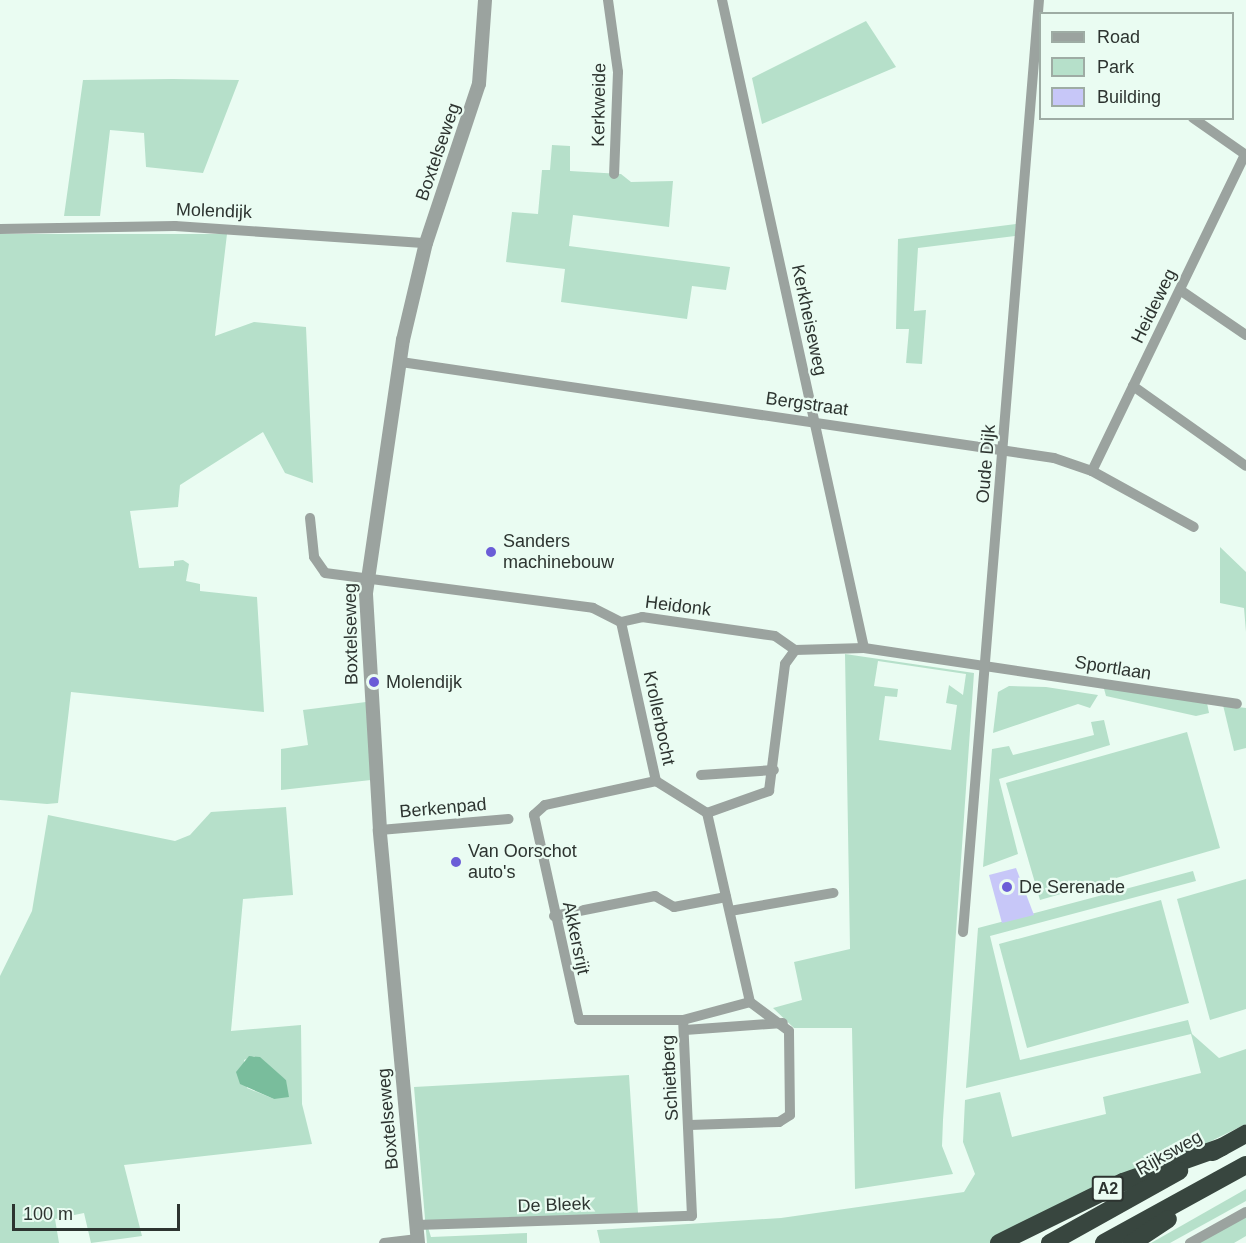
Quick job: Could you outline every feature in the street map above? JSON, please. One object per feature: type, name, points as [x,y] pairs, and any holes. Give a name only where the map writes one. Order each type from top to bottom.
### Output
[{"type":"highway","name":"Rijksweg","points":[[1050,1243],[1246,1134]]},
{"type":"highway","name":"A2","points":[[999,1243],[1123,1182],[1222,1147]]},
{"type":"highway","name":"A2","points":[[1104,1243],[1241,1168]]},
{"type":"highway","name":"A2","points":[[1132,1243],[1241,1168]]},
{"type":"street","name":"Boxtelseweg","points":[[417,1236],[366,655],[367,577],[401,362],[426,243],[479,84],[485,0]]},
{"type":"street","name":"Kerkweide","points":[[608,0],[618,72],[614,174]]},
{"type":"street","name":"Kerkheiseweg","points":[[722,0],[864,648]]},
{"type":"street","points":[[1028,0],[1040,8]]},
{"type":"street","name":"Oude Dijk","points":[[963,932],[1039,20]]},
{"type":"street","points":[[1196,120],[1245,155]]},
{"type":"street","name":"Heideweg","points":[[1092,471],[1245,155]]},
{"type":"street","name":"Molendijk","points":[[0,229],[175,226],[426,243]]},
{"type":"street","points":[[1180,290],[1246,335]]},
{"type":"street","name":"Bergstraat","points":[[401,362],[1054,458],[1092,471],[1194,526]]},
{"type":"street","points":[[1133,386],[1245,465]]},
{"type":"street","name":"Heidonk","points":[[310,518],[317,566],[325,573],[593,608],[621,622],[642,617],[775,636],[795,650]]},
{"type":"street","name":"Krollerbocht","points":[[621,622],[657,781],[707,813]]},
{"type":"street","points":[[690,1125],[779,1122],[790,1116],[789,1031],[784,1023],[750,1002],[707,813],[763,795],[774,770],[785,664],[795,650],[864,648],[984,665]]},
{"type":"street","name":"Sportlaan","points":[[984,665],[1237,704]]},
{"type":"street","name":"Krollerbocht","points":[[701,775],[774,770]]},
{"type":"street","name":"Akkersrijt","points":[[657,781],[538,808],[534,815],[554,916],[579,1020],[684,1025]]},
{"type":"street","name":"Berkenpad","points":[[380,830],[508,819]]},
{"type":"street","points":[[730,911],[833,892]]},
{"type":"street","points":[[554,916],[655,896],[674,907],[726,897]]},
{"type":"street","name":"Schietberg","points":[[692,1216],[690,1125],[684,1025],[750,1002]]},
{"type":"street","points":[[684,1025],[784,1023]]},
{"type":"street","points":[[1190,1243],[1246,1212]]},
{"type":"street","name":"De Bleek","points":[[384,1243],[417,1236],[692,1216]]},
{"type":"green space","points":[[866,21],[896,67],[762,124],[752,78]]},
{"type":"green space","points":[[83,80],[239,80],[203,173],[146,167],[144,133],[110,130],[100,216],[64,216]]},
{"type":"green space","points":[[552,145],[570,146],[570,171],[621,174],[631,182],[673,181],[669,227],[573,215],[569,246],[730,267],[726,290],[692,286],[687,319],[561,302],[565,269],[506,262],[512,212],[538,214],[542,170],[550,170]]},
{"type":"green space","points":[[1016,224],[1015,236],[918,248],[914,311],[926,310],[922,364],[906,363],[909,329],[896,329],[898,239]]},
{"type":"green space","points":[[0,234],[227,234],[215,336],[254,322],[306,327],[313,483],[285,473],[263,432],[180,485],[178,507],[130,511],[139,568],[174,566],[174,561],[183,560],[189,564],[186,581],[200,584],[200,591],[257,597],[264,712],[71,692],[58,803],[0,800]]},
{"type":"green space","points":[[1220,547],[1246,572],[1246,632],[1244,608],[1220,603]]},
{"type":"green space","points":[[845,654],[974,673],[943,1120],[942,1146],[953,1174],[855,1189],[852,1028],[794,1028],[773,1008],[802,1000],[794,962],[850,949]],"holes":[[[878,661],[966,674],[963,695],[949,685],[946,703],[957,705],[951,750],[879,740],[885,696],[897,697],[898,689],[874,686]]]},
{"type":"green space","points":[[1103,685],[1207,703],[1209,713],[1196,716],[1106,696]]},
{"type":"green space","points":[[1009,686],[1046,687],[1098,695],[1090,708],[1078,704],[993,733],[998,692]]},
{"type":"green space","points":[[366,702],[371,780],[281,790],[281,749],[308,745],[303,710]]},
{"type":"green space","points":[[1223,705],[1246,708],[1246,748],[1234,751]]},
{"type":"green space","points":[[1104,720],[1110,745],[999,779],[1018,854],[983,867],[992,749],[1009,746],[1013,755],[1094,735],[1091,722]]},
{"type":"green space","points":[[1187,732],[1220,848],[1040,900],[1006,783]]},
{"type":"green space","points":[[286,807],[293,895],[243,899],[231,1031],[301,1025],[302,1104],[312,1144],[124,1165],[142,1236],[91,1243],[84,1213],[55,1219],[59,1243],[0,1243],[0,976],[32,911],[48,815],[175,841],[190,835],[211,812]],"holes":[[[254,1056],[286,1080],[274,1099],[247,1088],[244,1060]]]},
{"type":"green space","points":[[1193,871],[1196,881],[990,936],[1020,1060],[1188,1020],[1192,1034],[1219,1058],[1246,1049],[1246,1124],[1002,1243],[600,1243],[597,1230],[781,1218],[964,1192],[975,1174],[963,1142],[965,1100],[1000,1092],[1012,1137],[1106,1114],[1103,1097],[1201,1073],[1191,1034],[966,1088],[978,928]]},
{"type":"green space","points":[[1246,879],[1246,1009],[1210,1020],[1177,899]]},
{"type":"green space","points":[[1161,900],[1189,1003],[1027,1048],[999,944]]},
{"type":"green space","points":[[629,1075],[638,1213],[426,1221],[431,1237],[527,1233],[527,1243],[427,1243],[414,1087]]},
{"type":"green space","points":[[1246,1189],[1246,1201],[1170,1243],[1151,1243]]},
{"type":"green space","points":[[1246,1215],[1246,1236],[1234,1243],[1196,1243]]},
{"type":"shaded area","points":[[249,1056],[260,1057],[286,1080],[289,1097],[274,1099],[240,1084],[236,1072]]},
{"type":"building","name":"De Serenade","points":[[1016,868],[1034,915],[1002,923],[989,875]]},
{"type":"place","name":"Sanders machinebouw","points":[[491,552]]},
{"type":"place","name":"Molendijk","points":[[374,682]]},
{"type":"place","name":"Van Oorschot auto's","points":[[456,862]]},
{"type":"place","name":"De Serenade","points":[[1007,887]]}]
